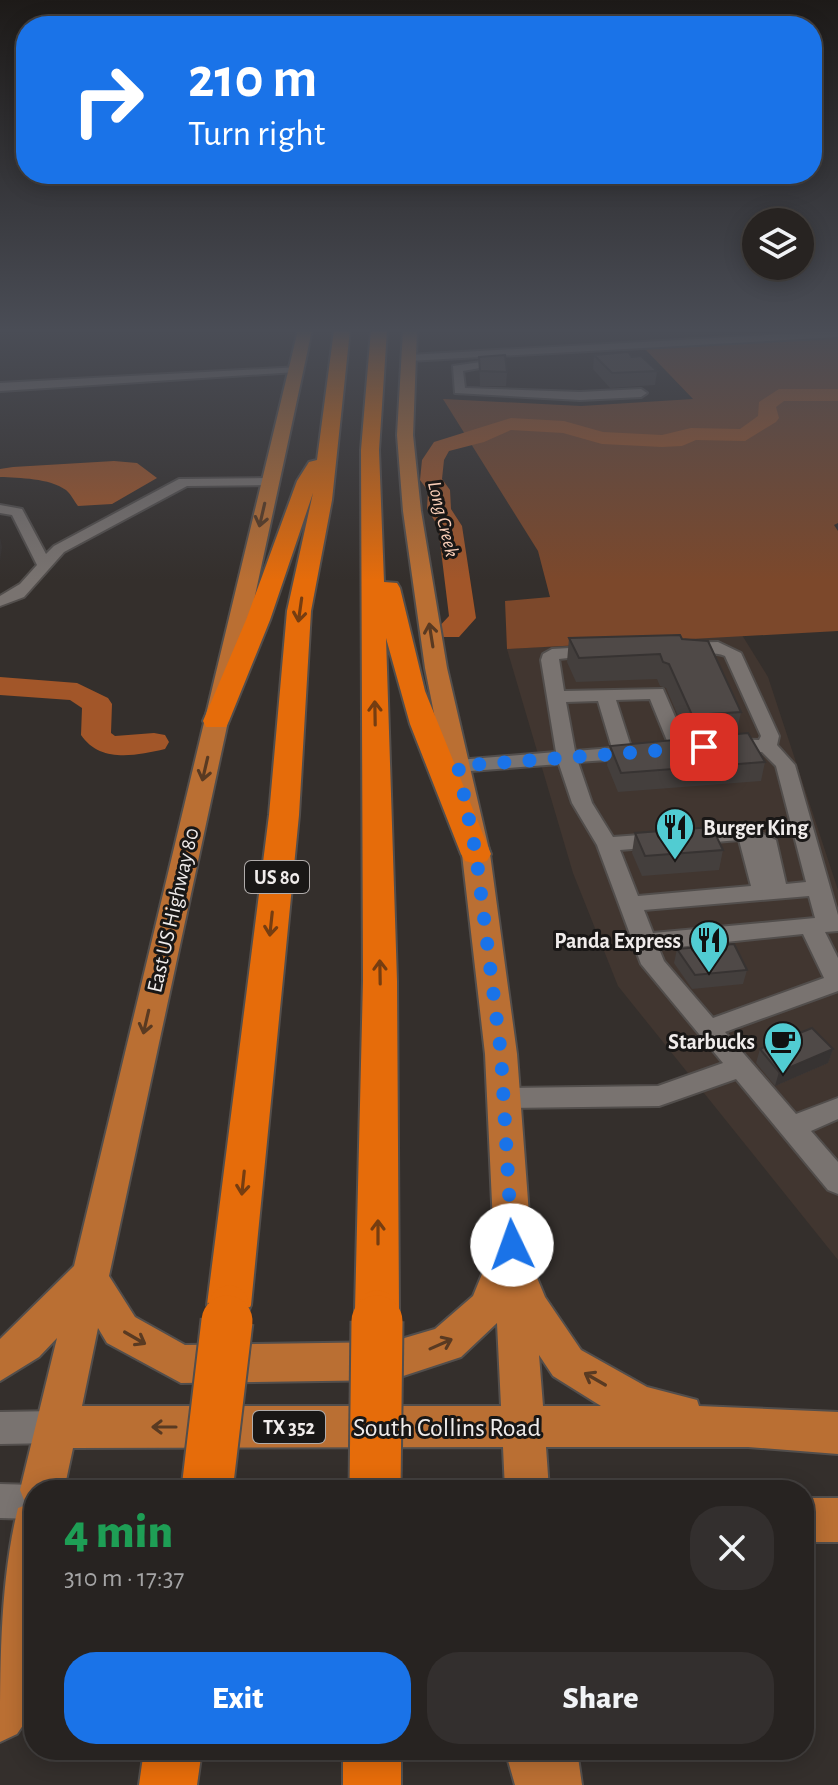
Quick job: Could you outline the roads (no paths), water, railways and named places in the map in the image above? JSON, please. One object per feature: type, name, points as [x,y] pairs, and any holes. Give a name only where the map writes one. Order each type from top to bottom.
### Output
[{"type":"highway","name":"US 80","points":[[208,1480],[284,815],[299,611],[322,500],[332,413]]},
{"type":"highway","points":[[373,413],[370,450],[380,981],[375,1480]]},
{"type":"highway","points":[[216,721],[258,620],[307,481],[327,450]]},
{"type":"highway","points":[[370,450],[392,618],[404,671],[421,723],[476,854]]},
{"type":"highway","points":[[168,1785],[172,1760]]},
{"type":"highway","points":[[372,1760],[372,1785]]},
{"type":"main road","name":"East US Highway 80","points":[[44,1480],[286,413]]},
{"type":"main road","points":[[406,413],[405,435],[412,511],[436,668],[476,854],[504,1098],[526,1480]]},
{"type":"main road","points":[[0,1362],[25,1344],[89,1277],[121,1330],[181,1364],[391,1361],[447,1344],[488,1307],[512,1245]]},
{"type":"main road","points":[[512,1245],[528,1304],[567,1363],[640,1406],[748,1426]]},
{"type":"main road","name":"South Collins Road","points":[[56,1427],[748,1426],[838,1433]]},
{"type":"main road","points":[[814,1520],[838,1520]]},
{"type":"main road","points":[[0,1677],[24,1569]]},
{"type":"main road","points":[[0,1717],[24,1680]]},
{"type":"main road","points":[[533,1760],[541,1785]]},
{"type":"main road","points":[[553,1760],[556,1785]]},
{"type":"main road","points":[[565,1785],[566,1760]]},
{"type":"street","points":[[0,601],[23,592],[43,563],[59,549],[184,482],[270,482]]},
{"type":"street","points":[[0,509],[17,512],[43,563]]},
{"type":"street","points":[[654,649],[727,649],[770,736],[767,746]]},
{"type":"street","points":[[623,650],[552,654],[566,758],[595,829],[607,844],[653,964],[838,1182]]},
{"type":"street","points":[[556,697],[657,693],[694,748]]},
{"type":"street","points":[[606,696],[623,753]]},
{"type":"street","points":[[458,766],[754,743],[767,746],[785,765],[818,888],[838,982],[708,1029]]},
{"type":"street","points":[[607,844],[748,833],[758,881],[771,892]]},
{"type":"street","points":[[630,904],[818,888]]},
{"type":"street","points":[[645,942],[825,924]]},
{"type":"street","points":[[504,1098],[659,1096],[741,1067]]},
{"type":"street","points":[[792,1127],[838,1108]]},
{"type":"street","points":[[0,1428],[56,1427]]},
{"type":"street","points":[[0,1501],[24,1502]]},
{"type":"waterway","name":"Long Creek","points":[[449,631],[463,618],[450,526],[439,509],[439,490],[431,480],[433,460],[441,446],[477,438],[500,425],[511,424],[564,427],[602,438],[662,441],[682,440],[691,434],[745,435],[769,418],[768,413]]},
{"type":"waterway","name":"Long Creek","points":[[0,686],[77,692],[97,704],[96,735],[108,746],[154,742]]},
{"type":"place","name":"Burger King","points":[[675,861]]},
{"type":"place","name":"Panda Express","points":[[709,974]]},
{"type":"place","name":"Starbucks","points":[[783,1075]]}]
